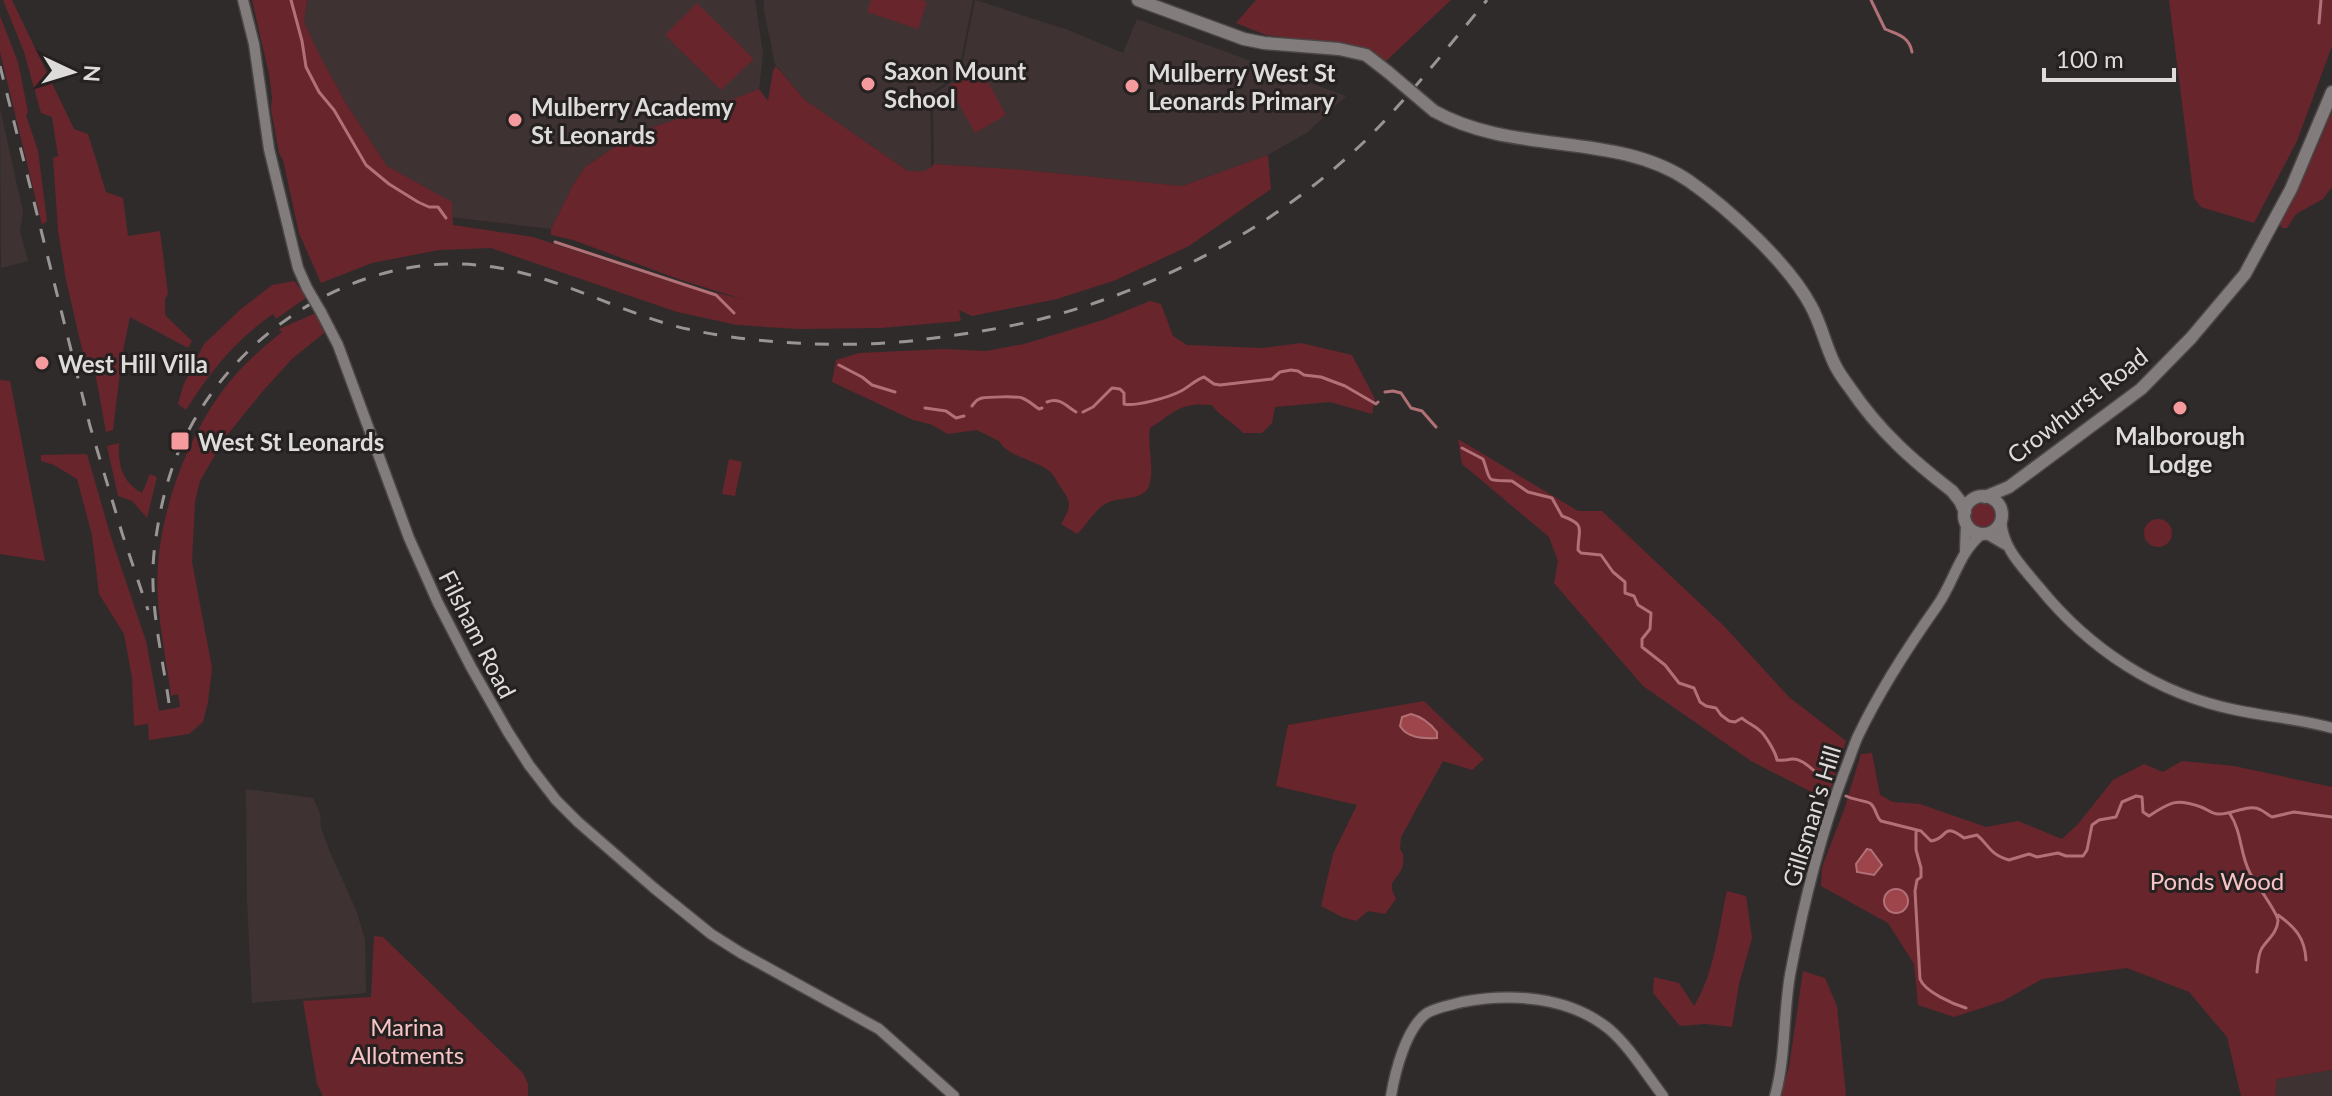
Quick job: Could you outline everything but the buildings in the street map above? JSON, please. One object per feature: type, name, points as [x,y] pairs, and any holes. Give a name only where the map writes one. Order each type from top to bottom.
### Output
[{"type":"main road","points":[[1138,0],[1244,39],[1339,49],[1366,55],[1434,111],[1480,130],[1620,153],[1673,171],[1692,183],[1764,246],[1790,274],[1811,306],[1834,365],[1852,391],[1885,435],[1952,491],[1960,501],[1973,531],[1984,534],[1996,529],[2002,501],[2009,487]]},
{"type":"main road","name":"Crowhurst Road","points":[[1980,497],[2009,487],[2141,389],[2191,338],[2245,274],[2291,189],[2332,92]]},
{"type":"main road","points":[[1952,491],[1965,497],[1995,501],[2001,515]]},
{"type":"main road","points":[[1966,518],[1968,504],[1980,497]]},
{"type":"street","name":"Filsham Road","points":[[243,0],[254,44],[269,149],[298,268],[338,345],[409,538],[438,603],[471,667],[529,765],[578,822],[711,934],[879,1029],[954,1096]]},
{"type":"street","points":[[2001,515],[2006,545]]},
{"type":"street","points":[[1965,551],[1966,518]]},
{"type":"street","points":[[1984,534],[2006,545],[2067,620],[2116,660],[2147,679],[2211,704],[2332,728]]},
{"type":"street","name":"Gillsman's Hill","points":[[1775,1096],[1783,1065],[1785,1008],[1790,977],[1817,853],[1834,796],[1859,734],[1903,655],[1947,591],[1965,551],[1984,534]]},
{"type":"street","points":[[1391,1096],[1395,1069],[1415,1027],[1428,1013],[1448,1005],[1510,997],[1540,998],[1593,1018],[1624,1045],[1663,1096]]},
{"type":"shaded area","name":"Mulberry Academy St Leonards","points":[[307,0],[755,0],[763,54],[759,89],[635,133],[585,167],[551,229],[451,217],[451,202],[387,166],[318,53],[304,22]]},
{"type":"shaded area","name":"Saxon Mount School","points":[[764,0],[973,0],[958,75],[930,93],[931,169],[908,171],[805,100],[775,64]]},
{"type":"shaded area","name":"Mulberry West St Leonards Primary","points":[[975,0],[1068,30],[1123,53],[1137,19],[1346,96],[1308,132],[1268,155],[1182,186],[934,164],[933,95],[960,76]]},
{"type":"shaded area","points":[[0,108],[23,212],[20,231],[28,261],[1,268]]},
{"type":"shaded area","points":[[1411,714],[1429,723],[1437,732],[1437,738],[1416,737],[1403,730],[1400,726],[1402,717]]},
{"type":"shaded area","points":[[246,789],[313,798],[329,850],[356,910],[365,939],[366,993],[252,1003]]},
{"type":"shaded area","points":[[1867,849],[1882,865],[1874,875],[1857,872],[1856,864]]},
{"type":"shaded area","points":[[1896,889],[1907,896],[1908,901],[1901,912],[1896,913],[1885,906],[1884,901],[1891,890]]},
{"type":"shaded area","points":[[2332,1070],[2332,1096],[2275,1096],[2277,1079]]},
{"type":"green space","points":[[3,0],[12,0],[74,129],[88,134],[106,192],[123,198],[128,236],[160,231],[168,294],[165,315],[192,341],[188,348],[130,317],[113,430],[106,432],[94,366],[86,366],[66,280],[58,230],[53,158],[58,156],[52,117],[41,113],[24,52]]},
{"type":"green space","points":[[252,0],[307,0],[304,22],[347,105],[387,166],[452,202],[453,225],[533,237],[671,282],[742,299],[551,235],[551,229],[585,167],[635,133],[759,89],[768,101],[776,66],[805,100],[908,171],[926,170],[934,164],[1182,186],[1268,155],[1271,189],[1189,246],[1116,280],[1057,299],[972,316],[959,310],[961,321],[881,328],[798,329],[737,325],[677,312],[491,248],[439,250],[372,263],[321,283],[299,233],[279,153],[271,109],[269,74]]},
{"type":"green space","points":[[871,0],[927,2],[918,29],[867,12]]},
{"type":"green space","points":[[1256,0],[1451,0],[1385,62],[1363,47],[1266,35],[1236,23]]},
{"type":"green space","points":[[2169,0],[2332,0],[2332,46],[2297,141],[2254,223],[2201,207],[2194,198]]},
{"type":"green space","points":[[697,3],[754,59],[721,90],[665,35]]},
{"type":"green space","points":[[0,16],[18,62],[28,112],[26,115],[38,151],[47,221],[42,225],[0,52]]},
{"type":"green space","points":[[980,67],[1006,115],[975,133],[949,86]]},
{"type":"green space","points":[[2332,111],[2332,187],[2323,199],[2296,214],[2287,228],[2282,228],[2284,207],[2315,152]]},
{"type":"green space","points":[[294,281],[307,297],[276,319],[273,314],[247,334],[214,370],[186,410],[178,404],[183,386],[204,344],[272,285]]},
{"type":"green space","points":[[1150,301],[1161,304],[1173,336],[1187,345],[1262,348],[1301,343],[1352,355],[1375,399],[1372,414],[1330,402],[1275,407],[1272,423],[1262,433],[1243,433],[1212,405],[1178,409],[1150,428],[1151,472],[1146,491],[1104,505],[1077,534],[1061,524],[1069,508],[1068,500],[1048,470],[977,430],[948,434],[832,382],[836,360],[859,353],[944,349],[986,351],[1024,344],[1103,320]]},
{"type":"green space","points":[[316,313],[324,333],[293,358],[262,392],[224,439],[200,481],[195,501],[192,562],[212,668],[208,702],[203,722],[189,734],[149,740],[148,724],[134,726],[132,678],[124,634],[99,594],[92,535],[77,479],[41,461],[41,455],[87,454],[146,641],[159,711],[180,707],[178,694],[171,696],[158,599],[158,573],[165,520],[181,467],[204,419],[247,362],[282,332],[279,329]]},
{"type":"green space","points":[[0,380],[10,381],[45,561],[0,554]]},
{"type":"green space","points":[[1458,439],[1578,511],[1602,511],[1725,627],[1789,697],[1846,741],[1827,800],[1751,761],[1643,686],[1554,583],[1558,561],[1549,537],[1462,464]]},
{"type":"green space","points":[[119,443],[123,472],[135,489],[142,493],[150,474],[157,477],[147,518],[132,501],[118,496],[107,446]]},
{"type":"green space","points":[[729,459],[742,462],[735,496],[722,494]]},
{"type":"green space","points":[[1983,502],[1993,506],[1997,516],[1993,526],[1983,530],[1973,526],[1969,516],[1973,506]]},
{"type":"green space","points":[[2158,519],[2168,523],[2172,533],[2168,543],[2158,547],[2148,543],[2144,533],[2148,523]]},
{"type":"green space","points":[[1424,701],[1484,759],[1472,770],[1443,761],[1401,837],[1403,865],[1392,884],[1396,899],[1385,914],[1368,911],[1356,921],[1342,917],[1321,906],[1333,854],[1357,805],[1276,786],[1288,725]]},
{"type":"green space","name":"Ponds Wood","points":[[1872,753],[1880,795],[1893,802],[1920,804],[1986,827],[2018,821],[2062,839],[2113,780],[2144,764],[2163,772],[2182,761],[2234,766],[2332,787],[2332,1070],[2277,1079],[2275,1096],[2241,1096],[2227,1037],[2189,992],[2127,968],[2042,979],[2003,1001],[1954,1017],[1918,1005],[1914,964],[1888,923],[1821,886],[1822,867],[1861,754]]},
{"type":"green space","points":[[1727,891],[1746,896],[1752,938],[1739,984],[1732,1027],[1706,1024],[1680,1026],[1653,993],[1654,977],[1679,983],[1694,1006],[1707,979]]},
{"type":"green space","name":"Marina Allotments","points":[[374,936],[383,937],[523,1073],[528,1084],[528,1096],[323,1096],[317,1084],[303,1001],[371,997]]},
{"type":"green space","points":[[1803,971],[1825,978],[1837,1006],[1846,1096],[1780,1096],[1789,1067]]},
{"type":"waterway","points":[[291,0],[306,67],[366,165],[418,202],[438,207],[446,218]]},
{"type":"waterway","points":[[1871,0],[1885,29],[1906,39],[1912,52]]},
{"type":"waterway","points":[[2319,23],[2321,0]]},
{"type":"waterway","points":[[555,242],[716,295],[734,313]]},
{"type":"waterway","points":[[839,365],[872,385],[895,392]]},
{"type":"waterway","points":[[1083,412],[1093,407],[1112,388],[1124,393],[1124,404],[1136,404],[1176,393],[1204,377],[1220,385],[1272,379],[1280,372],[1291,370],[1321,377],[1345,386],[1376,404],[1378,402]]},
{"type":"waterway","points":[[1385,392],[1401,393],[1411,408],[1422,411],[1436,427]]},
{"type":"waterway","points":[[972,406],[982,398],[1015,397],[1042,408]]},
{"type":"waterway","points":[[1047,402],[1059,401],[1076,412]]},
{"type":"waterway","points":[[925,408],[946,411],[956,418],[964,416]]},
{"type":"waterway","points":[[1462,448],[1483,459],[1490,479],[1512,481],[1528,492],[1552,498],[1562,516],[1578,525],[1578,550],[1601,555],[1625,582],[1625,593],[1634,596],[1638,605],[1651,613],[1650,629],[1642,639],[1642,647],[1665,665],[1679,683],[1694,688],[1700,702],[1716,708],[1729,721],[1742,718],[1757,728],[1767,739],[1777,760],[1800,761],[1823,778]]},
{"type":"waterway","points":[[1846,796],[1871,804],[1881,821],[1921,831],[1931,841],[1948,831],[1964,838],[1977,835],[1994,852],[2009,860],[2029,854],[2037,857],[2058,853],[2083,856],[2092,825],[2099,820],[2116,817],[2122,802],[2136,796],[2142,797],[2143,812],[2149,816],[2179,802],[2218,814],[2256,808],[2272,817],[2294,812],[2332,817]]},
{"type":"waterway","points":[[2230,814],[2247,866],[2278,921],[2261,950],[2257,972]]},
{"type":"waterway","points":[[1916,832],[1916,850],[1921,868],[1915,891],[1920,979],[1933,993],[1966,1008]]},
{"type":"waterway","points":[[2278,915],[2298,934],[2304,945],[2306,960]]},
{"type":"railway","points":[[169,703],[157,628],[153,572],[159,520],[171,472],[183,441],[214,390],[242,357],[275,328],[311,304],[350,285],[391,271],[434,265],[477,265],[527,274],[671,325],[729,337],[794,343],[891,343],[1041,319],[1086,306],[1173,272],[1255,227],[1293,201],[1365,141],[1428,72],[1487,0]]},
{"type":"railway","points":[[0,66],[90,426],[148,610]]},
{"type":"place","name":"Saxon Mount School","points":[[868,84]]},
{"type":"place","name":"Mulberry West St Leonards Primary","points":[[1132,86]]},
{"type":"place","name":"Mulberry Academy St Leonards","points":[[515,120]]},
{"type":"place","name":"West Hill Villa","points":[[42,363]]},
{"type":"place","name":"Malborough Lodge","points":[[2180,408]]},
{"type":"place","name":"West St Leonards","points":[[180,441]]}]
